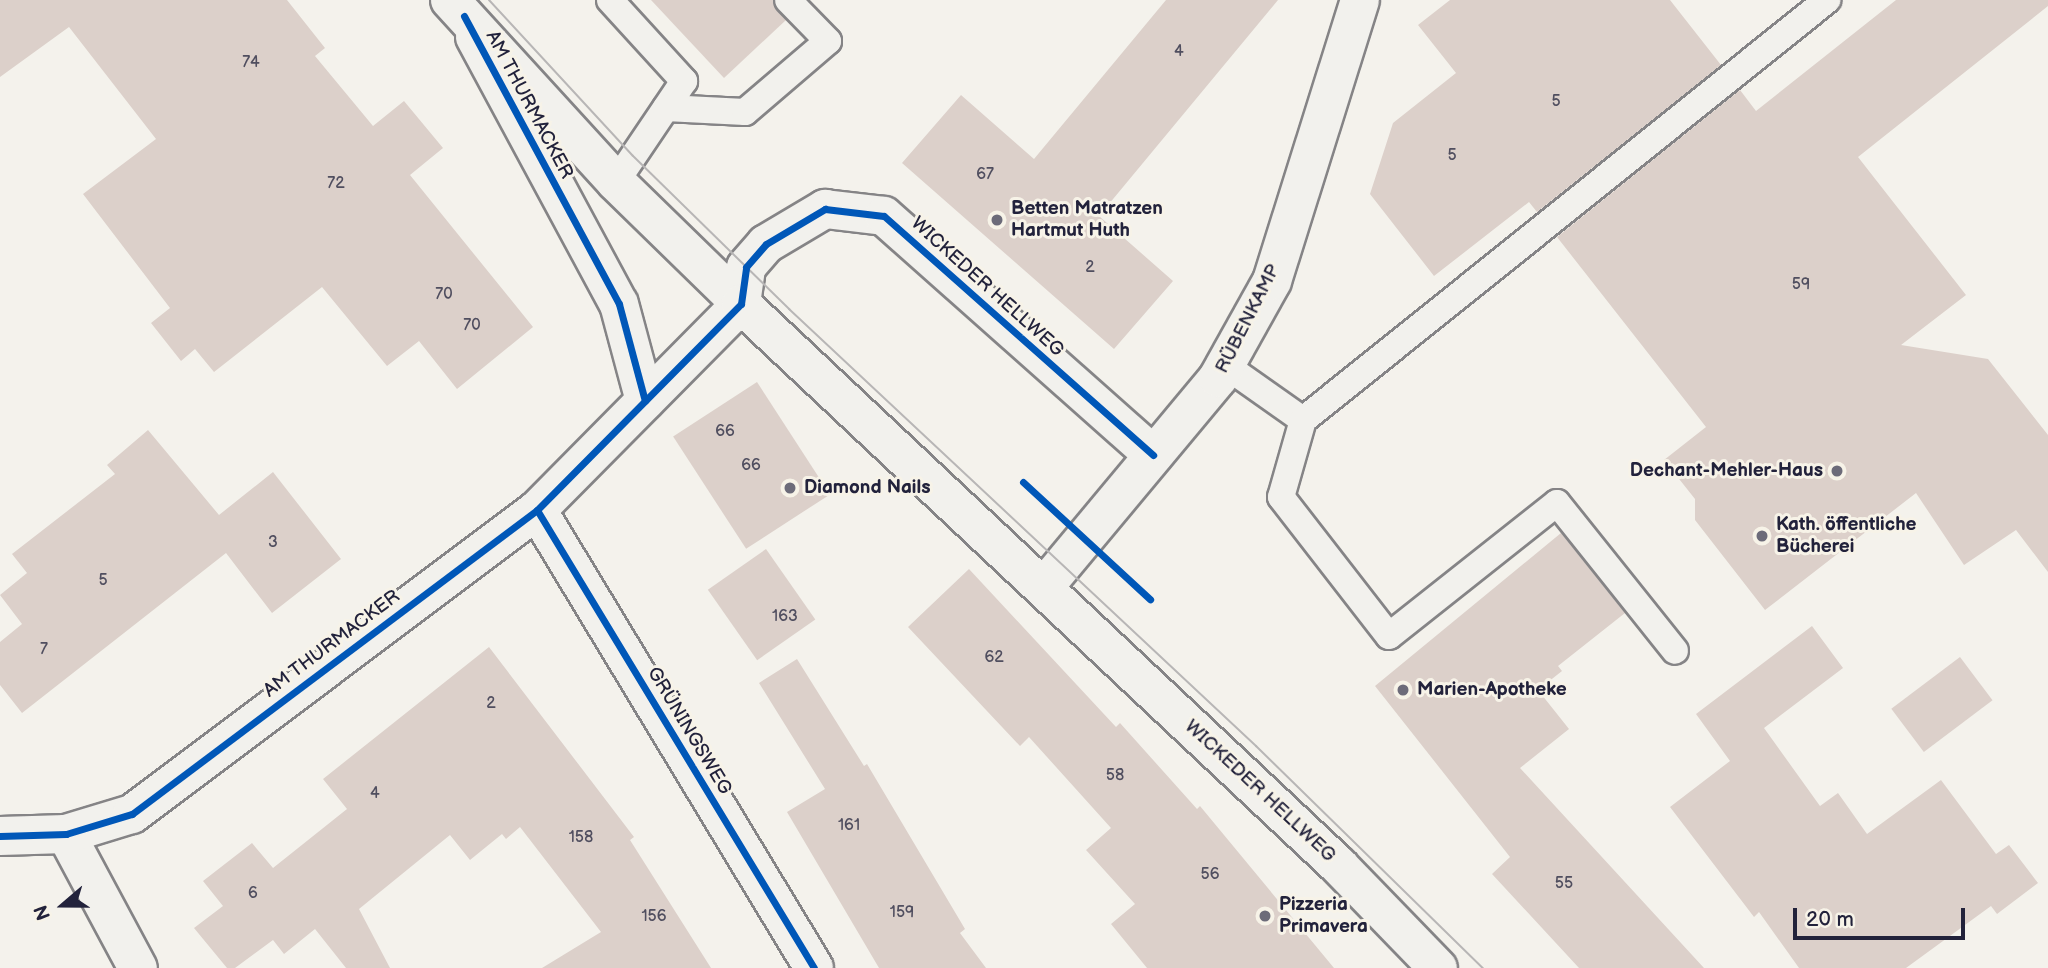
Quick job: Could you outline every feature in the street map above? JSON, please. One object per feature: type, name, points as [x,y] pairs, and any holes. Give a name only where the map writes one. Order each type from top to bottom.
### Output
[{"type":"street","name":"RÜBENKAMP","points":[[1044,587],[1225,365],[1272,281],[1360,0]]},
{"type":"street","name":"WICKEDER HELLWEG","points":[[457,8],[616,182],[741,304],[1339,866],[1438,968]]},
{"type":"street","name":"AM THURMACKER","points":[[457,8],[619,304],[645,401]]},
{"type":"street","name":"WICKEDER HELLWEG","points":[[741,304],[746,267],[780,233],[825,209],[884,216],[1153,455]]},
{"type":"street","name":"AM THURMACKER","points":[[6,835],[66,834],[132,814],[537,510],[741,304]]},
{"type":"street","name":"GRÜNINGSWEG","points":[[537,510],[814,968]]},
{"type":"street","points":[[66,834],[138,968]]},
{"type":"lane","points":[[610,0],[684,81],[616,182]]},
{"type":"lane","points":[[666,108],[745,112],[828,41],[788,0]]},
{"type":"lane","points":[[1675,651],[1557,503],[1389,636],[1281,497],[1303,421],[1827,0]]},
{"type":"lane","points":[[1225,365],[1303,421]]},
{"type":"building","points":[[0,0],[287,0],[325,48],[315,56],[373,126],[404,101],[443,148],[410,175],[533,327],[457,389],[419,341],[387,366],[322,287],[214,372],[195,349],[181,361],[151,323],[170,308],[83,194],[156,139],[69,27],[0,77]]},
{"type":"building","points":[[651,0],[773,0],[786,20],[724,78]]},
{"type":"building","points":[[1166,0],[1278,0],[1099,216],[1173,281],[1114,349],[902,163],[961,95],[1034,159]]},
{"type":"building","points":[[1450,0],[1670,0],[1721,65],[1537,212],[1529,202],[1434,276],[1370,194],[1393,123],[1456,73],[1418,25]]},
{"type":"building","points":[[1896,0],[2048,0],[2048,6],[1858,157],[1966,295],[1901,345],[1988,359],[2048,435],[2048,572],[2016,530],[1964,565],[1916,493],[1765,610],[1695,520],[1695,499],[1664,460],[1706,427],[1557,237],[1740,90],[1756,111]]},
{"type":"building","points":[[757,382],[830,494],[746,549],[673,436]]},
{"type":"building","points":[[148,430],[219,515],[273,472],[341,559],[272,613],[226,553],[22,713],[0,685],[0,642],[22,624],[0,595],[27,573],[12,554],[115,474],[107,465]]},
{"type":"building","points":[[1561,533],[1625,613],[1558,666],[1562,671],[1538,690],[1569,729],[1520,768],[1704,968],[1579,968],[1492,874],[1510,857],[1375,686]]},
{"type":"building","points":[[766,549],[815,619],[757,660],[708,590]]},
{"type":"building","points":[[969,569],[1116,727],[1120,723],[1197,809],[1200,806],[1334,968],[1147,968],[1111,924],[1135,904],[1086,850],[1111,828],[1029,737],[1020,746],[908,627]]},
{"type":"building","points":[[1812,626],[1843,668],[1764,728],[1820,806],[1838,793],[1867,834],[1941,780],[1996,854],[2009,845],[2038,883],[1997,914],[1991,906],[1906,968],[1799,968],[1759,912],[1754,917],[1670,807],[1730,761],[1696,714]]},
{"type":"building","points":[[489,647],[634,837],[630,840],[711,968],[542,968],[601,932],[520,827],[506,839],[502,834],[470,860],[450,835],[359,909],[390,968],[346,968],[315,929],[284,954],[273,940],[235,968],[227,968],[194,928],[223,906],[203,881],[252,843],[273,868],[347,809],[323,779]]},
{"type":"building","points":[[1960,657],[1992,700],[1924,752],[1891,709]]},
{"type":"building","points":[[797,659],[864,766],[867,764],[965,929],[960,933],[986,968],[879,968],[787,812],[825,789],[759,683]]},
{"type":"tram line","points":[[489,0],[633,156],[789,309],[1256,746],[1483,968]]},
{"type":"cycle path","points":[[464,16],[619,304],[645,401]]},
{"type":"cycle path","points":[[0,836],[66,834],[132,814],[537,510],[741,304],[746,267],[766,244],[825,209],[884,216],[1153,455]]},
{"type":"cycle path","points":[[1023,482],[1150,599]]},
{"type":"cycle path","points":[[537,510],[814,968]]},
{"type":"place","name":"Betten Matratzen Hartmut Huth","points":[[997,220]]},
{"type":"place","name":"Dechant-Mehler-Haus","points":[[1837,471]]},
{"type":"place","name":"Diamond Nails","points":[[790,488]]},
{"type":"place","name":"Kath. öffentliche Bücherei","points":[[1762,536]]},
{"type":"place","name":"Marien-Apotheke","points":[[1403,690]]},
{"type":"place","name":"Pizzeria Primavera","points":[[1265,916]]}]
